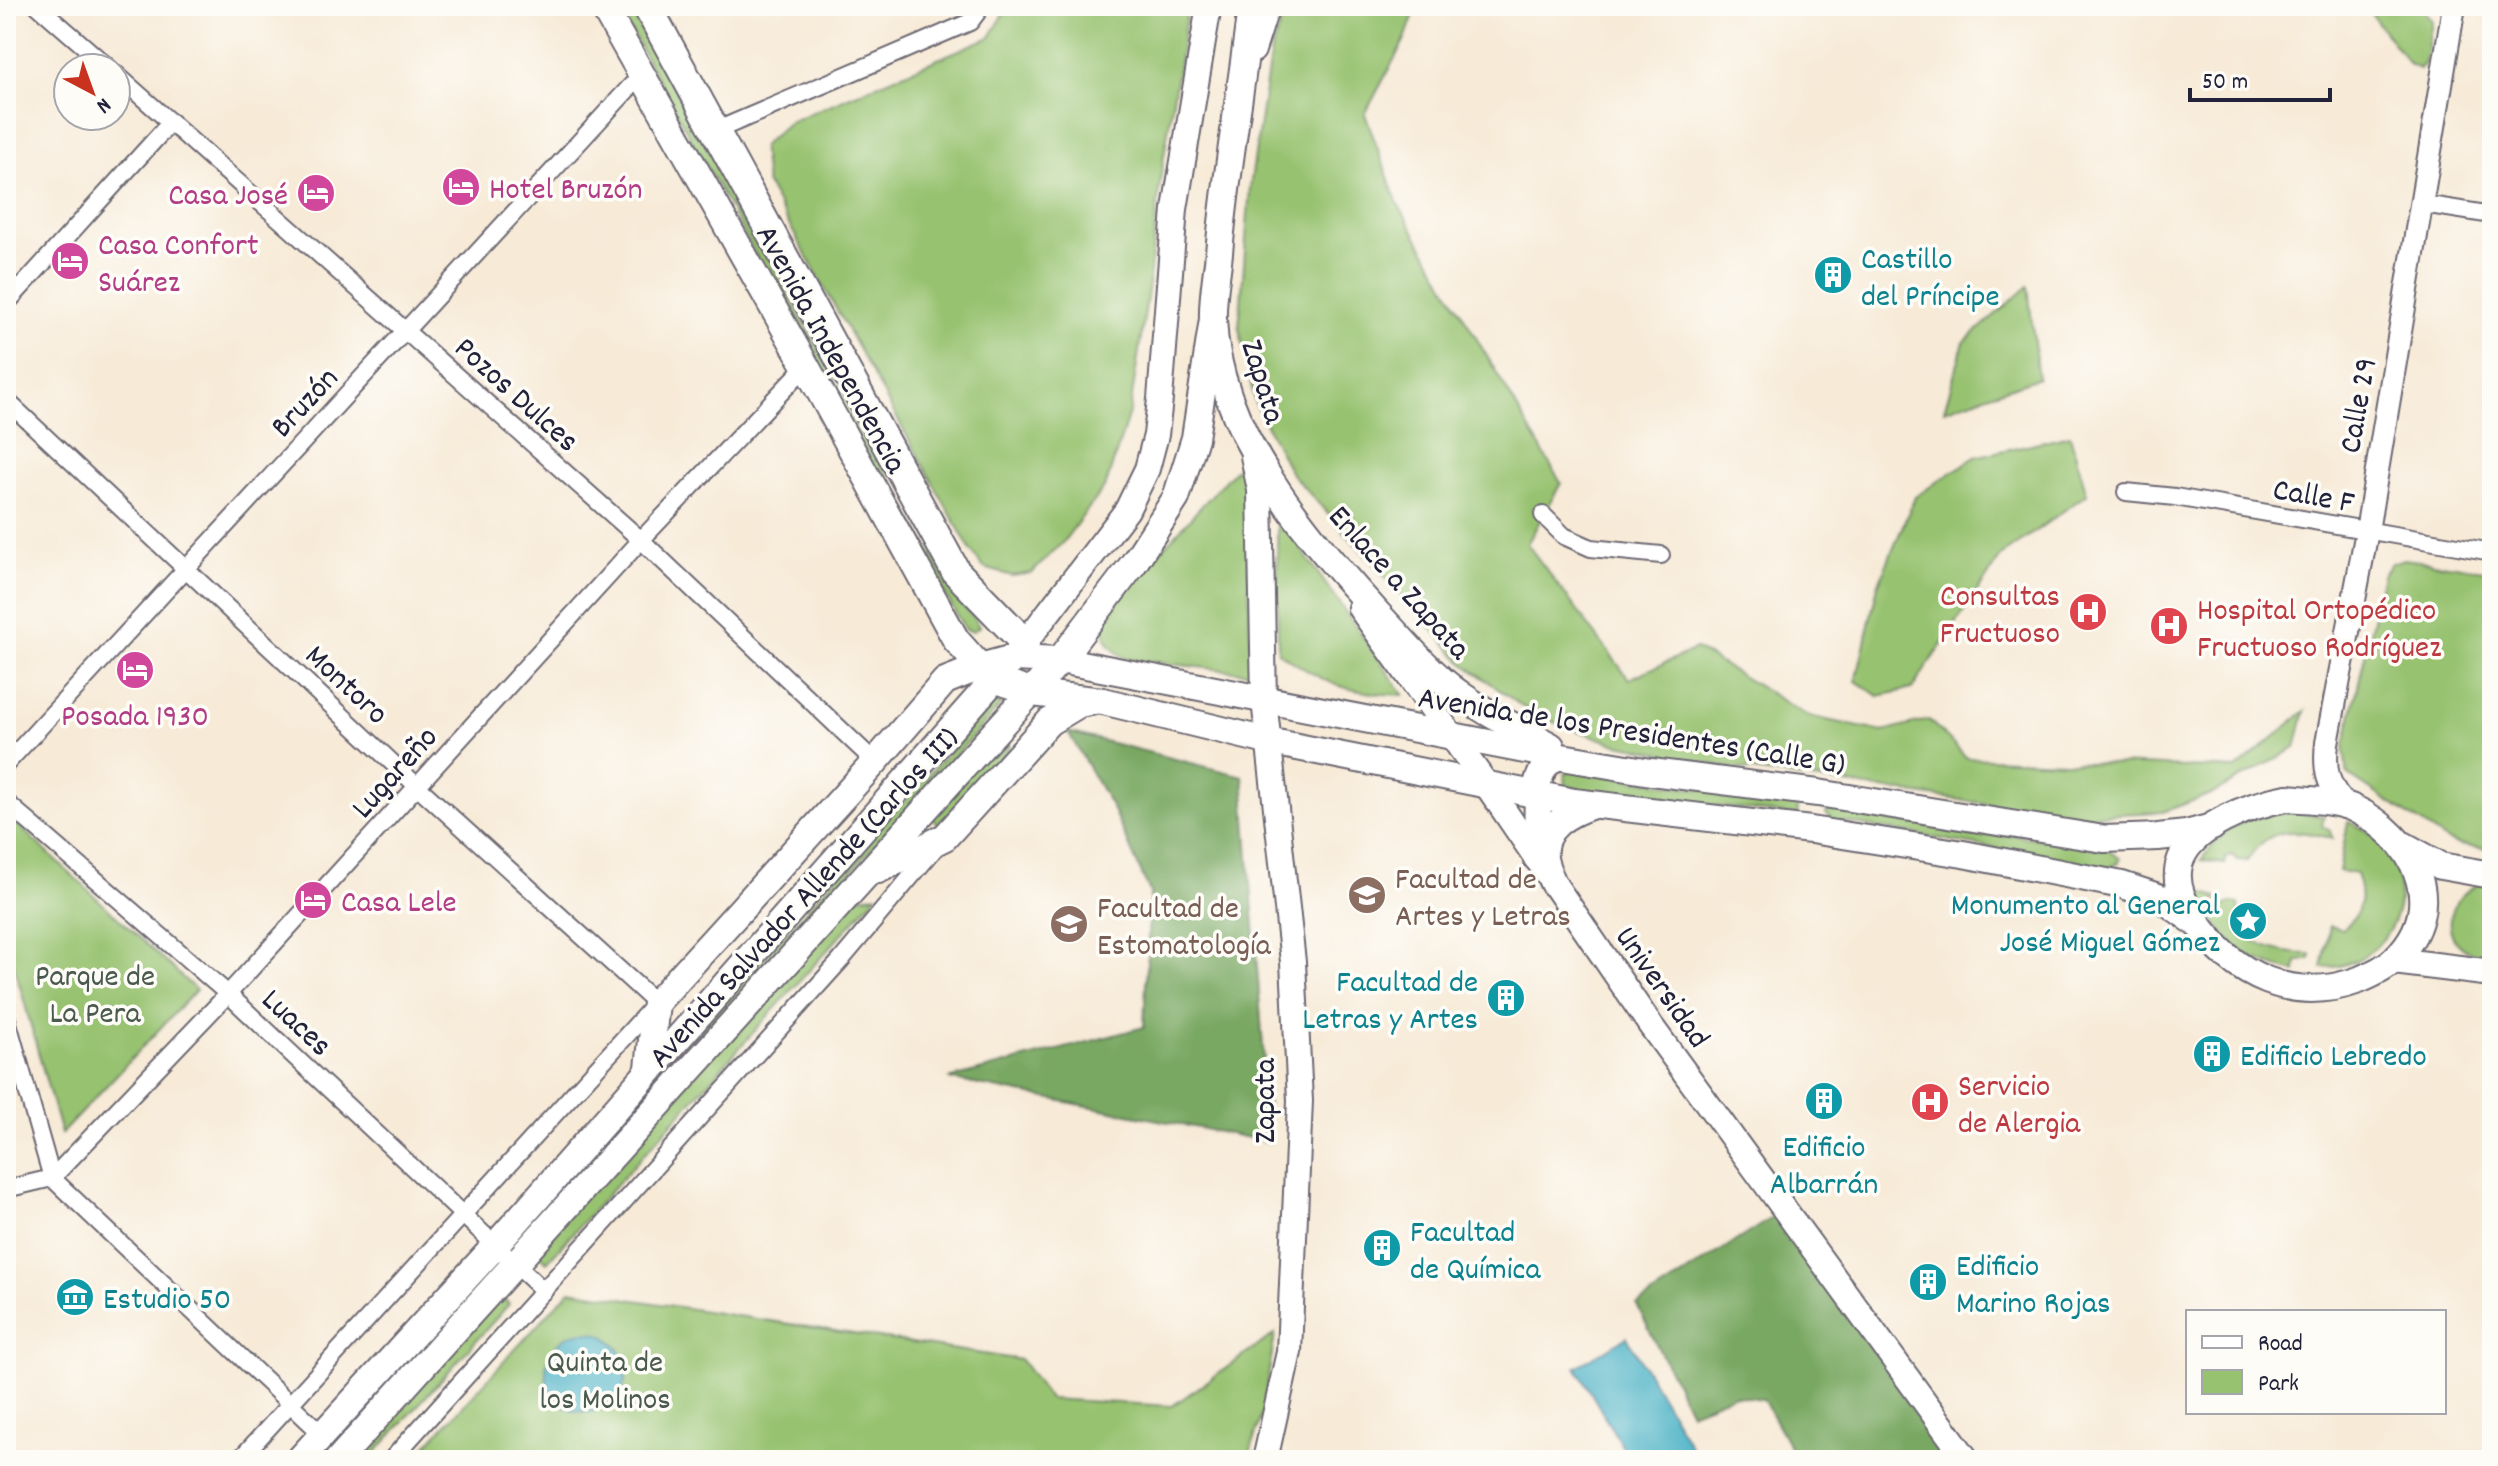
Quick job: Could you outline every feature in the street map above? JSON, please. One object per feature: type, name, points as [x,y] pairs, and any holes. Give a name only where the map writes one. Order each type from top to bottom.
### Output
[{"type":"highway","name":"Avenida Independencia","points":[[647,6],[956,572],[1039,657]]},
{"type":"main road","name":"Avenida Independencia","points":[[603,6],[956,640],[987,673],[1032,693]]},
{"type":"main road","name":"Avenida Salvador Allende (Carlos III)","points":[[338,1460],[1032,693],[1039,657],[1127,510],[1147,469],[1156,435],[1175,209],[1209,6]]},
{"type":"main road","name":"Zapata","points":[[1251,6],[1243,83],[1223,203],[1213,319],[1221,368],[1249,444],[1260,490],[1264,700],[1293,962],[1300,1101],[1289,1352],[1265,1460]]},
{"type":"main road","name":"Zapata","points":[[1243,83],[1267,6]]},
{"type":"main road","name":"Avenida Salvador Allende (Carlos III)","points":[[299,1460],[495,1246],[987,673],[1039,657],[1084,628],[1153,535],[1176,498],[1195,438],[1213,319]]},
{"type":"main road","name":"Enlace a Zapata","points":[[1249,444],[1315,544],[1410,650],[1445,683],[1565,757]]},
{"type":"main road","name":"Universidad","points":[[1315,544],[1486,784],[1660,1038],[1967,1460]]},
{"type":"main road","points":[[649,1068],[656,1003],[945,681],[949,644],[945,620]]},
{"type":"main road","points":[[1084,628],[1056,641],[1039,657],[1103,701]]},
{"type":"main road","name":"Avenida de los Presidentes (Calle G)","points":[[1039,657],[1651,772],[1818,793],[2104,839],[2186,834],[2212,827]]},
{"type":"main road","points":[[945,681],[987,673]]},
{"type":"main road","points":[[1032,693],[1103,701],[1267,741],[1593,805],[1811,830],[1963,854],[2122,885],[2161,898],[2198,924]]},
{"type":"main road","points":[[861,879],[945,837],[1049,722],[1079,704],[1103,701]]},
{"type":"main road","points":[[1537,858],[1538,781],[1544,767],[1565,757]]},
{"type":"main road","points":[[1811,830],[1818,793]]},
{"type":"main road","points":[[2394,838],[2416,869],[2424,898],[2423,911],[2413,936],[2394,961],[2349,984],[2328,989],[2298,989],[2261,978],[2242,968],[2224,954],[2198,924],[2180,894],[2179,863],[2185,852],[2212,827],[2249,807],[2287,798],[2348,807],[2441,866],[2492,875]]},
{"type":"main road","points":[[1553,883],[1544,858],[1546,840],[1554,825],[1570,813],[1593,805]]},
{"type":"main road","points":[[2394,961],[2492,973]]},
{"type":"street","points":[[38,6],[91,52]]},
{"type":"street","points":[[715,131],[970,22],[982,6]]},
{"type":"street","name":"Calle 29","points":[[2348,807],[2331,787],[2325,763],[2423,204],[2454,6]]},
{"type":"street","name":"Bruzón","points":[[6,764],[641,75]]},
{"type":"street","name":"Pozos Dulces","points":[[132,88],[641,540],[875,762]]},
{"type":"street","points":[[6,304],[171,122]]},
{"type":"street","points":[[2423,204],[2492,215]]},
{"type":"street","name":"Lugareño","points":[[52,1178],[228,994],[641,540],[806,366]]},
{"type":"street","name":"Montoro","points":[[6,400],[417,786],[656,1003]]},
{"type":"street","name":"Calle F","points":[[2126,492],[2175,497],[2492,552]]},
{"type":"street","points":[[1543,515],[1564,536],[1591,548],[1661,555]]},
{"type":"street","name":"Luaces","points":[[6,802],[228,994],[544,1291]]},
{"type":"street","name":"Avenida Salvador Allende (Carlos III)","points":[[391,1460],[841,960],[945,837]]},
{"type":"street","name":"Avenida Salvador Allende (Carlos III)","points":[[239,1460],[656,1003]]},
{"type":"street","points":[[6,1016],[52,1178],[323,1435]]},
{"type":"street","points":[[6,1189],[52,1178]]},
{"type":"green space","points":[[617,6],[629,6],[956,598],[975,619],[979,627],[973,631],[965,630]]},
{"type":"green space","points":[[1009,6],[1188,6],[1161,175],[1130,410],[1106,485],[1063,542],[1032,573],[1012,576],[984,568],[971,551],[766,183],[762,146],[789,122],[990,37]]},
{"type":"green space","points":[[1287,6],[1417,6],[1405,39],[1365,114],[1398,204],[1561,483],[1527,544],[1629,679],[1696,649],[1808,716],[1883,732],[1929,720],[1967,758],[2236,769],[2305,711],[2296,748],[2214,793],[2163,812],[2073,816],[1725,767],[1610,742],[1534,715],[1464,664],[1290,472],[1255,403],[1239,328],[1250,187],[1271,50]]},
{"type":"green space","points":[[2365,6],[2421,6],[2432,21],[2425,63],[2420,69],[2409,64]]},
{"type":"green space","points":[[2028,286],[2038,378],[1944,410],[1964,342]]},
{"type":"green space","points":[[2070,435],[2087,494],[2002,555],[1912,689],[1878,696],[1856,681],[1878,585],[1915,497],[1975,457]]},
{"type":"green space","points":[[1242,462],[1246,477],[1251,673],[1126,659],[1106,639],[1105,611]]},
{"type":"green space","points":[[1277,515],[1404,695],[1367,692],[1337,685],[1278,652]]},
{"type":"green space","points":[[2404,559],[2492,571],[2492,850],[2446,840],[2347,774],[2344,749],[2383,574],[2391,563]]},
{"type":"green space","points":[[995,701],[1001,705],[510,1250],[504,1245]]},
{"type":"green space","points":[[1068,732],[1243,776],[1270,1142],[949,1079],[1144,1027],[1150,892],[1111,806]]},
{"type":"green space","points":[[1000,737],[1011,746],[939,825],[930,815]]},
{"type":"green space","points":[[1575,771],[1794,803],[1798,809],[1797,816],[1580,790],[1566,785],[1565,774]]},
{"type":"green space","points":[[1829,806],[2109,850],[2120,858],[2119,863],[2109,868],[1832,820],[1826,813]]},
{"type":"green space","points":[[2288,812],[2324,816],[2322,826],[2330,831],[2332,838],[2284,833],[2264,841],[2247,861],[2238,860],[2233,855],[2227,857],[2225,864],[2201,860],[2220,837],[2238,824]]},
{"type":"green space","name":"Parque de La Pera","points":[[6,814],[196,990],[61,1134],[6,936]]},
{"type":"green space","points":[[2348,821],[2372,835],[2390,857],[2398,878],[2399,899],[2394,920],[2383,939],[2367,954],[2347,964],[2322,968],[2330,926],[2342,929],[2354,917],[2360,904],[2356,874],[2339,871]]},
{"type":"green space","points":[[2479,884],[2492,884],[2492,958],[2467,951],[2457,943],[2450,925],[2455,905]]},
{"type":"green space","points":[[2198,891],[2217,897],[2216,902],[2221,907],[2239,904],[2241,924],[2261,944],[2281,951],[2311,954],[2310,959],[2297,962],[2296,972],[2247,954],[2225,936]]},
{"type":"green space","points":[[877,895],[547,1262],[535,1250],[852,897]]},
{"type":"green space","points":[[1785,1209],[1958,1460],[1797,1460],[1763,1399],[1733,1395],[1690,1412],[1637,1305]]},
{"type":"green space","name":"Quinta de los Molinos","points":[[570,1290],[1021,1360],[1049,1399],[1172,1406],[1275,1334],[1263,1409],[1248,1460],[413,1460]]},
{"type":"green space","points":[[498,1293],[509,1304],[369,1460],[347,1460]]},
{"type":"water","points":[[586,1332],[601,1335],[614,1344],[623,1357],[626,1372],[623,1387],[614,1400],[601,1409],[586,1412],[571,1409],[558,1400],[549,1387],[546,1372],[549,1357],[558,1344],[571,1335]]},
{"type":"water","points":[[1627,1337],[1698,1459],[1630,1460],[1576,1367]]},
{"type":"place","name":"Hotel Bruzón","points":[[461,187]]},
{"type":"place","name":"Casa José","points":[[316,193]]},
{"type":"place","name":"Casa Confort Suárez","points":[[70,261]]},
{"type":"place","name":"Castillo del Príncipe","points":[[1833,275]]},
{"type":"place","name":"Consultas Fructuoso","points":[[2088,612]]},
{"type":"place","name":"Hospital Ortopédico Fructuoso Rodríguez","points":[[2169,626]]},
{"type":"place","name":"Posada 1930","points":[[135,670]]},
{"type":"place","name":"Facultad de Artes y Letras","points":[[1367,895]]},
{"type":"place","name":"Casa Lele","points":[[313,900]]},
{"type":"place","name":"Monumento al General José Miguel Gómez","points":[[2248,921]]},
{"type":"place","name":"Facultad de Estomatología","points":[[1069,924]]},
{"type":"place","name":"Facultad de Letras y Artes","points":[[1506,998]]},
{"type":"place","name":"Edificio Lebredo","points":[[2212,1054]]},
{"type":"place","name":"Edificio Albarrán","points":[[1824,1101]]},
{"type":"place","name":"Servicio de Alergia","points":[[1930,1102]]},
{"type":"place","name":"Facultad de Química","points":[[1382,1248]]},
{"type":"place","name":"Edificio Marino Rojas","points":[[1928,1282]]},
{"type":"place","name":"Estudio 50","points":[[75,1297]]}]
